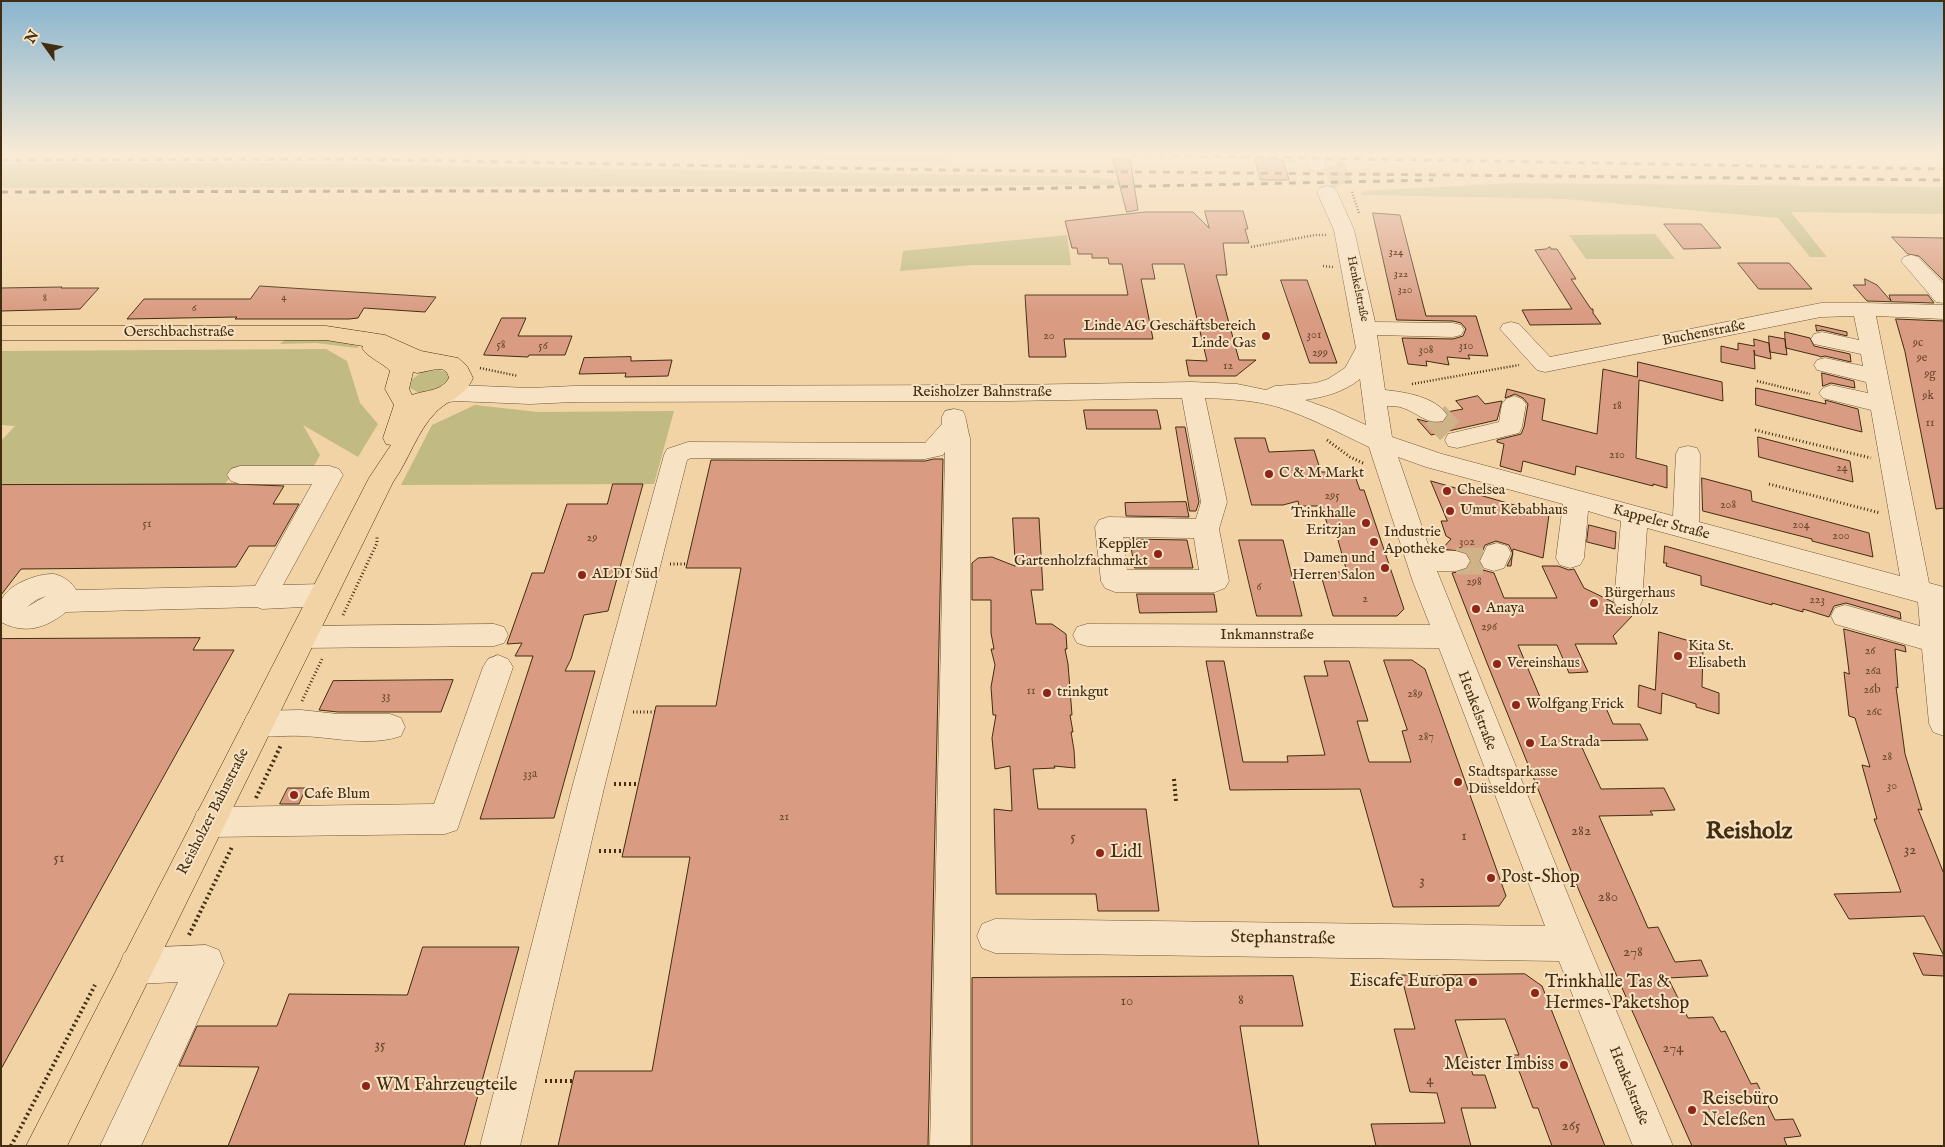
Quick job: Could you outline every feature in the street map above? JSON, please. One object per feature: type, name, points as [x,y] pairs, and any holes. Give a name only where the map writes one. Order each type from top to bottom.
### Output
[{"type":"main road","name":"Oerschbachstraße","points":[[1,333],[312,332],[385,342],[413,356],[433,362]]},
{"type":"main road","name":"Oerschbachstraße","points":[[357,338],[397,364],[402,371],[400,387]]},
{"type":"main road","name":"Reisholzer Bahnstraße","points":[[46,1146],[382,478],[392,466],[424,409],[460,382],[471,371],[446,362],[433,362]]},
{"type":"main road","points":[[400,387],[415,367],[433,362]]},
{"type":"main road","name":"Reisholzer Bahnstraße","points":[[400,387],[417,400],[441,396]]},
{"type":"main road","name":"Reisholzer Bahnstraße","points":[[382,478],[382,469],[406,405],[400,387]]},
{"type":"street","name":"Henkelstraße","points":[[1339,208],[1336,232],[1366,338],[1380,442],[1448,637],[1515,809],[1653,1146]]},
{"type":"street","points":[[1911,261],[1944,297]]},
{"type":"street","points":[[1864,309],[1878,377],[1881,404],[1931,595],[1944,722]]},
{"type":"street","name":"Buchenstraße","points":[[1545,365],[1821,310],[1864,309],[1944,312]]},
{"type":"street","points":[[1511,329],[1545,365]]},
{"type":"street","points":[[1258,395],[1304,392],[1342,382],[1354,371],[1366,338],[1453,330]]},
{"type":"street","points":[[1822,339],[1872,350]]},
{"type":"street","points":[[1825,365],[1878,377]]},
{"type":"street","name":"Reisholzer Bahnstraße","points":[[471,371],[467,378],[481,382],[574,394]]},
{"type":"street","points":[[1192,390],[1214,502],[1206,529]]},
{"type":"street","name":"Reisholzer Bahnstraße","points":[[441,396],[455,393],[530,396],[574,394],[1192,390],[1258,395],[1281,400],[1311,411],[1380,442]]},
{"type":"street","points":[[1831,392],[1881,404]]},
{"type":"street","points":[[950,1146],[958,438],[954,426],[955,393]]},
{"type":"street","points":[[1374,397],[1406,400],[1447,428],[1510,427],[1514,404]]},
{"type":"street","points":[[500,1146],[589,784],[676,455],[688,450],[925,451],[934,449],[954,426]]},
{"type":"street","points":[[1447,428],[1458,468]]},
{"type":"street","name":"Kappeler Straße","points":[[1380,442],[1458,468],[1931,595]]},
{"type":"street","points":[[1686,529],[1688,454]]},
{"type":"street","points":[[240,475],[330,475],[262,598]]},
{"type":"street","points":[[1570,558],[1576,500]]},
{"type":"street","points":[[1628,601],[1635,516]]},
{"type":"street","points":[[1420,560],[1456,561]]},
{"type":"street","points":[[60,601],[262,598],[323,595]]},
{"type":"street","points":[[1845,616],[1936,642]]},
{"type":"street","points":[[302,637],[494,635]]},
{"type":"street","name":"Inkmannstraße","points":[[1087,635],[1448,637]]},
{"type":"street","points":[[209,822],[444,819],[498,667]]},
{"type":"street","points":[[258,724],[292,723],[338,727],[390,727]]},
{"type":"street","name":"Stephanstraße","points":[[995,936],[1571,944]]},
{"type":"street","points":[[120,1146],[206,963],[137,966]]},
{"type":"path","points":[[1354,208],[1359,213]]},
{"type":"path","points":[[1251,247],[1336,232]]},
{"type":"path","points":[[1323,266],[1333,267]]},
{"type":"path","points":[[1405,385],[1521,365],[1545,365]]},
{"type":"path","points":[[471,371],[524,377]]},
{"type":"path","points":[[1755,430],[1877,460]]},
{"type":"path","points":[[1769,484],[1885,514]]},
{"type":"path","points":[[176,964],[377,544],[377,535]]},
{"type":"path","points":[[1174,779],[1176,801]]},
{"type":"path","points":[[11,1146],[99,977]]},
{"type":"shaded area","points":[[1661,208],[1944,208],[1944,214],[1791,212],[1827,257],[1810,257],[1778,218]]},
{"type":"shaded area","points":[[1655,234],[1675,259],[1586,259],[1569,235]]},
{"type":"shaded area","points":[[1067,235],[1071,265],[972,265],[900,271],[903,251]]},
{"type":"shaded area","points":[[311,337],[359,347],[316,343],[280,344],[290,338]]},
{"type":"shaded area","points":[[326,349],[347,361],[360,403],[378,424],[358,457],[303,425],[320,455],[313,468],[237,468],[222,488],[1,489],[1,441],[15,426],[1,425],[1,351]]},
{"type":"shaded area","points":[[439,370],[446,372],[448,377],[444,385],[419,393],[410,388],[412,379],[424,371]]},
{"type":"shaded area","points":[[475,405],[538,412],[674,411],[654,484],[401,485],[432,425]]},
{"type":"building","points":[[1126,208],[1138,208],[1138,210],[1127,212]]},
{"type":"building","points":[[1205,211],[1243,211],[1248,229],[1245,229],[1249,243],[1223,243],[1227,275],[1216,275],[1239,360],[1256,360],[1236,376],[1189,376],[1186,360],[1207,361],[1184,264],[1152,264],[1155,279],[1141,279],[1153,339],[1064,339],[1066,357],[1029,357],[1025,295],[1128,295],[1122,264],[1109,264],[1108,258],[1092,258],[1092,254],[1078,254],[1077,248],[1072,248],[1065,221],[1145,212],[1193,212],[1209,228]]},
{"type":"building","points":[[1373,213],[1400,215],[1426,316],[1476,316],[1488,356],[1468,355],[1470,359],[1447,357],[1449,365],[1426,361],[1427,366],[1408,364],[1402,338],[1453,339],[1463,336],[1466,329],[1461,323],[1453,321],[1397,320]]},
{"type":"building","points":[[1664,224],[1701,224],[1721,248],[1684,249]]},
{"type":"building","points":[[1892,237],[1944,238],[1944,281],[1919,256],[1908,254]]},
{"type":"building","points":[[1550,247],[1551,249],[1557,249],[1576,279],[1571,279],[1591,309],[1593,309],[1593,313],[1601,324],[1530,325],[1522,310],[1572,309],[1535,250]]},
{"type":"building","points":[[1738,263],[1789,263],[1812,289],[1759,289]]},
{"type":"building","points":[[1865,279],[1877,285],[1891,301],[1889,295],[1928,295],[1934,303],[1867,301],[1853,285],[1865,285]]},
{"type":"building","points":[[1281,280],[1307,280],[1337,363],[1310,363]]},
{"type":"building","points":[[260,286],[436,297],[425,312],[364,308],[358,318],[349,319],[235,319],[237,317],[127,319],[144,299],[250,299]]},
{"type":"building","points":[[1,288],[99,288],[80,309],[1,311]]},
{"type":"building","points":[[502,318],[526,318],[518,336],[572,336],[565,355],[529,355],[528,357],[484,355]]},
{"type":"building","points":[[1896,319],[1944,321],[1944,508],[1936,509],[1905,352]]},
{"type":"building","points":[[1816,325],[1847,332],[1847,336],[1822,330],[1817,331]]},
{"type":"building","points":[[1785,332],[1810,338],[1814,346],[1850,354],[1851,362],[1825,356],[1820,357],[1786,348]]},
{"type":"building","points":[[1769,336],[1785,339],[1787,355],[1770,352]]},
{"type":"building","points":[[1754,339],[1769,343],[1771,359],[1755,355],[1754,350],[1755,369],[1721,362],[1721,346],[1738,350],[1738,343],[1754,346]]},
{"type":"building","points":[[631,357],[631,361],[672,360],[668,376],[625,377],[626,373],[579,374],[584,358]]},
{"type":"building","points":[[1638,362],[1722,382],[1723,401],[1639,380],[1636,458],[1667,466],[1667,488],[1576,466],[1575,475],[1523,461],[1521,472],[1500,466],[1504,444],[1497,442],[1497,440],[1521,434],[1528,404],[1523,398],[1515,394],[1505,398],[1507,389],[1545,399],[1542,420],[1597,434],[1603,369],[1637,377]]},
{"type":"building","points":[[1822,373],[1854,381],[1855,388],[1831,383],[1823,386]]},
{"type":"building","points":[[1756,388],[1826,404],[1825,400],[1858,409],[1862,432],[1756,405]]},
{"type":"building","points":[[1478,396],[1485,404],[1502,401],[1497,420],[1431,435],[1417,419],[1432,423],[1443,423],[1449,416],[1447,412],[1463,409],[1456,401]]},
{"type":"building","points":[[1084,410],[1157,410],[1161,429],[1087,429]]},
{"type":"building","points":[[1176,427],[1185,427],[1199,502],[1196,511],[1190,511]]},
{"type":"building","points":[[1758,437],[1850,461],[1853,482],[1759,457]]},
{"type":"building","points":[[1235,438],[1265,438],[1269,452],[1314,450],[1321,472],[1348,472],[1355,476],[1360,490],[1364,490],[1404,609],[1397,616],[1333,616],[1320,572],[1347,572],[1336,533],[1330,534],[1322,506],[1299,506],[1298,501],[1283,505],[1252,505]]},
{"type":"building","points":[[943,459],[928,1146],[558,1146],[575,1071],[652,1071],[690,857],[622,857],[656,706],[716,706],[741,568],[686,568],[711,460],[925,461]]},
{"type":"building","points":[[1702,478],[1751,491],[1752,501],[1869,533],[1873,557],[1703,511]]},
{"type":"building","points":[[1431,481],[1549,515],[1543,558],[1513,549],[1513,553],[1509,545],[1496,541],[1485,545],[1478,562],[1483,570],[1494,573],[1504,598],[1557,598],[1542,566],[1558,566],[1569,570],[1574,569],[1584,588],[1613,602],[1617,611],[1633,615],[1613,636],[1617,644],[1575,644],[1588,672],[1569,673],[1557,645],[1518,645],[1545,709],[1606,708],[1613,724],[1640,724],[1648,740],[1579,741],[1601,789],[1664,788],[1675,810],[1650,811],[1653,815],[1599,816],[1648,928],[1658,927],[1675,962],[1701,960],[1708,976],[1668,978],[1688,1018],[1713,1017],[1721,1032],[1725,1031],[1751,1084],[1757,1083],[1775,1120],[1793,1119],[1801,1136],[1784,1138],[1787,1146],[1692,1146],[1580,893],[1452,573],[1467,570],[1472,560],[1467,552],[1442,549],[1451,539],[1446,536],[1441,521],[1447,521]]},
{"type":"building","points":[[236,484],[284,486],[273,504],[299,504],[275,546],[249,546],[236,567],[21,569],[1,595],[1,485]]},
{"type":"building","points":[[613,484],[643,484],[608,611],[584,615],[571,659],[565,671],[595,671],[554,818],[480,819],[533,656],[515,656],[522,643],[507,644],[532,573],[544,573],[567,504],[607,504]]},
{"type":"building","points":[[1186,502],[1189,517],[1126,516],[1125,503]]},
{"type":"building","points":[[1013,518],[1039,518],[1043,590],[1031,590],[1036,624],[1052,624],[1066,634],[1067,649],[1065,649],[1068,664],[1072,715],[1070,715],[1073,732],[1071,732],[1075,768],[1054,766],[1055,768],[1033,769],[1038,809],[1146,809],[1159,911],[1098,911],[1096,894],[996,894],[994,809],[1012,811],[1010,766],[995,769],[992,738],[996,715],[993,715],[991,687],[995,665],[991,649],[994,649],[991,633],[991,600],[972,600],[972,563],[978,558],[992,557],[1015,566]]},
{"type":"building","points":[[1589,525],[1616,532],[1615,549],[1587,542]]},
{"type":"building","points":[[1130,539],[1187,540],[1193,568],[1135,568]]},
{"type":"building","points":[[1239,540],[1283,540],[1302,616],[1257,616]]},
{"type":"building","points":[[1665,546],[1900,612],[1901,619],[1846,603],[1834,606],[1829,617],[1803,609],[1803,612],[1772,603],[1772,605],[1701,585],[1701,576],[1666,566],[1667,563],[1664,563]]},
{"type":"building","points":[[1512,556],[1511,566],[1507,566]]},
{"type":"building","points":[[1137,594],[1214,594],[1217,612],[1140,613]]},
{"type":"building","points":[[1844,629],[1905,646],[1906,652],[1895,649],[1898,688],[1896,687],[1905,754],[1922,810],[1918,809],[1944,874],[1944,956],[1924,916],[1849,919],[1834,894],[1901,892],[1874,819],[1877,819],[1862,765],[1870,767],[1855,718],[1849,716],[1844,672],[1849,674]]},
{"type":"building","points":[[1659,632],[1703,645],[1702,687],[1719,693],[1719,714],[1662,693],[1661,714],[1638,707],[1639,685],[1655,690]]},
{"type":"building","points":[[200,638],[193,650],[234,650],[1,1069],[1,639]]},
{"type":"building","points":[[1384,660],[1412,660],[1425,669],[1506,896],[1499,906],[1393,907],[1360,789],[1230,790],[1206,661],[1224,661],[1243,762],[1288,762],[1287,756],[1325,755],[1304,676],[1328,676],[1324,661],[1349,661],[1368,721],[1357,721],[1369,762],[1411,762],[1402,731],[1407,730]]},
{"type":"building","points":[[453,680],[441,712],[338,712],[319,710],[333,681]]},
{"type":"building","points":[[288,788],[306,788],[299,804],[280,804]]},
{"type":"building","points":[[423,947],[519,947],[464,1146],[228,1146],[259,1067],[179,1066],[197,1026],[277,1026],[289,994],[407,995]]},
{"type":"building","points":[[1913,953],[1944,956],[1944,976],[1923,975]]},
{"type":"building","points":[[1525,974],[1542,986],[1605,1146],[1552,1146],[1538,1108],[1533,1108],[1513,1055],[1519,1055],[1505,1019],[1455,1020],[1473,1075],[1485,1075],[1496,1108],[1461,1108],[1471,1146],[1376,1146],[1371,1124],[1445,1123],[1437,1093],[1410,1092],[1394,1029],[1415,1029],[1401,975]]},
{"type":"building","points":[[1293,976],[1303,1026],[1240,1026],[1259,1146],[972,1146],[972,978]]},
{"type":"tunnel","points":[[1435,415],[1450,431]]},
{"type":"tunnel","points":[[1456,561],[1494,561]]},
{"type":"place","name":"Linde AG Geschäftsbereich Linde Gas","points":[[1266,336]]},
{"type":"place","name":"C & M Markt","points":[[1269,474]]},
{"type":"place","name":"Chelsea","points":[[1447,491]]},
{"type":"place","name":"Umut Kebabhaus","points":[[1450,511]]},
{"type":"place","name":"Trinkhalle Eritzjan","points":[[1366,523]]},
{"type":"place","name":"Industrie Apotheke","points":[[1374,542]]},
{"type":"place","name":"Keppler Gartenholzfachmarkt","points":[[1158,554]]},
{"type":"place","name":"Damen und Herren Salon","points":[[1385,568]]},
{"type":"place","name":"ALDI Süd","points":[[582,575]]},
{"type":"place","name":"Bürgerhaus Reisholz","points":[[1594,603]]},
{"type":"place","name":"Anaya","points":[[1476,609]]},
{"type":"place","name":"Kita St. Elisabeth","points":[[1678,656]]},
{"type":"place","name":"Vereinshaus","points":[[1497,664]]},
{"type":"place","name":"trinkgut","points":[[1047,693]]},
{"type":"place","name":"Wolfgang Frick","points":[[1516,705]]},
{"type":"place","name":"La Strada","points":[[1530,743]]},
{"type":"place","name":"Stadtsparkasse Düsseldorf","points":[[1458,782]]},
{"type":"place","name":"Cafe Blum","points":[[294,795]]},
{"type":"place","name":"Lidl","points":[[1100,853]]},
{"type":"place","name":"Post-Shop","points":[[1491,878]]},
{"type":"place","name":"Eiscafe Europa","points":[[1473,982]]},
{"type":"place","name":"Trinkhalle Tas & Hermes-Paketshop","points":[[1535,993]]},
{"type":"place","name":"Meister Imbiss","points":[[1564,1065]]},
{"type":"place","name":"WM Fahrzeugteile","points":[[366,1086]]},
{"type":"place","name":"Reisebüro Neleßen","points":[[1692,1110]]},
{"type":"district","name":"Reisholz","points":[[1749,833]]}]
